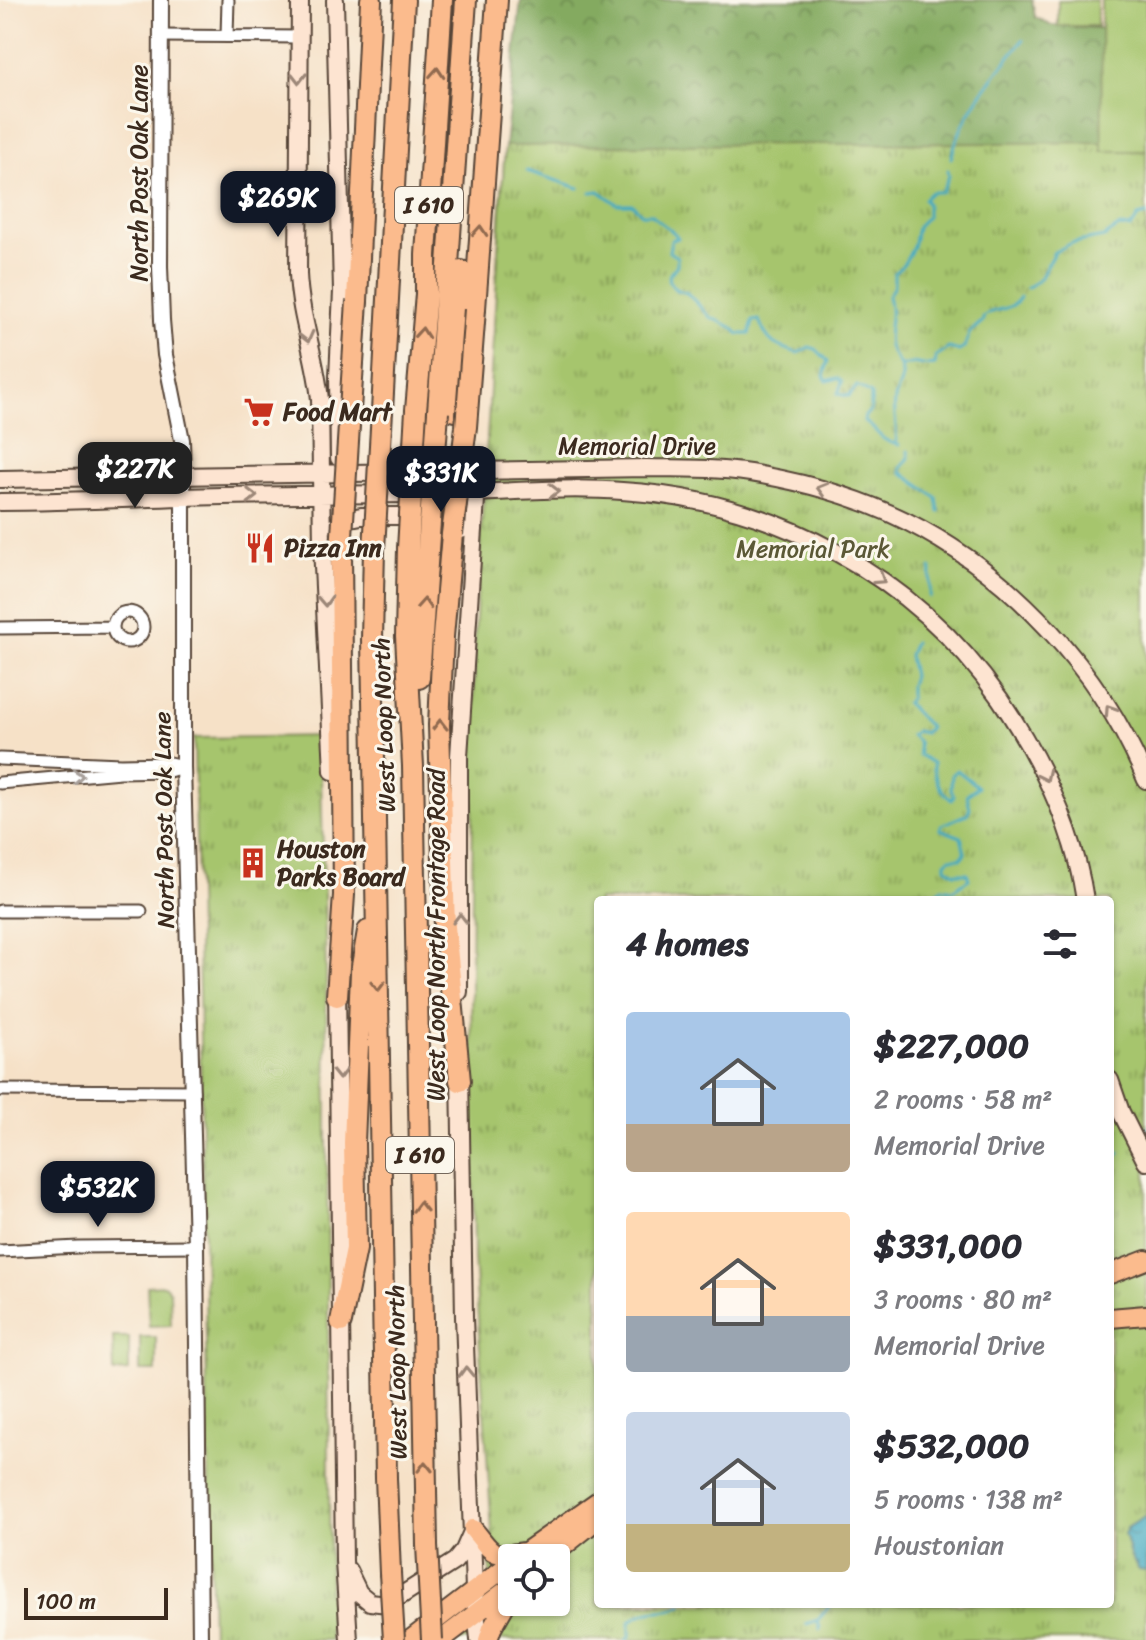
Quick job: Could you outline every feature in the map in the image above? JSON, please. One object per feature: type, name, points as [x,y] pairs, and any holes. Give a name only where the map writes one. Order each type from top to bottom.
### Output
[{"type":"highway","points":[[337,996],[344,895],[332,548],[356,317],[371,0]]},
{"type":"highway","name":"West Loop North","points":[[394,1640],[386,1462],[372,639],[374,549],[404,0]]},
{"type":"highway","name":"I 610","points":[[418,549],[416,410],[426,294],[442,0]]},
{"type":"highway","points":[[451,542],[446,411],[466,0]]},
{"type":"highway","points":[[460,1081],[445,927],[439,725],[451,542],[466,427],[497,0]]},
{"type":"highway","points":[[418,549],[446,411]]},
{"type":"highway","name":"West Loop North","points":[[418,549],[413,766],[427,1545],[432,1640]]},
{"type":"highway","points":[[341,1322],[356,1249],[354,1143],[361,972],[376,880]]},
{"type":"main road","points":[[300,0],[299,299],[318,381],[330,474]]},
{"type":"main road","points":[[332,548],[330,474],[342,291],[335,0]]},
{"type":"main road","name":"Memorial Drive","points":[[0,479],[646,468],[734,471],[818,487],[910,523],[965,556],[1023,604],[1069,653],[1096,688],[1123,730],[1146,780]]},
{"type":"main road","name":"West Loop North Frontage Road","points":[[478,471],[459,756],[464,1317],[474,1590],[479,1640]]},
{"type":"main road","points":[[73,500],[164,484],[183,476]]},
{"type":"main road","name":"Memorial Drive","points":[[0,502],[617,490],[696,500],[777,524],[825,546],[894,588],[924,612],[960,649],[991,687],[1037,758],[1058,804],[1081,875],[1084,896]]},
{"type":"main road","points":[[332,548],[335,527],[346,519],[361,516],[438,516],[447,518],[460,529],[472,557]]},
{"type":"main road","points":[[337,996],[346,1640]]},
{"type":"main road","points":[[1114,1092],[1146,1162]]},
{"type":"main road","points":[[1114,1272],[1146,1260]]},
{"type":"main road","points":[[1114,1318],[1146,1315]]},
{"type":"main road","points":[[537,1544],[594,1504]]},
{"type":"main road","points":[[567,1544],[594,1522]]},
{"type":"main road","points":[[344,1561],[359,1593],[370,1602],[388,1604],[455,1561],[464,1550],[473,1529],[493,1553],[498,1554]]},
{"type":"main road","points":[[410,1640],[498,1572]]},
{"type":"main road","points":[[441,1640],[498,1596]]},
{"type":"main road","points":[[488,1640],[499,1616]]},
{"type":"street","name":"North Post Oak Lane","points":[[161,0],[162,320],[165,355],[182,440],[183,476],[183,767],[193,1091],[200,1640]]},
{"type":"street","points":[[227,36],[228,0]]},
{"type":"street","points":[[160,36],[300,37]]},
{"type":"street","points":[[0,628],[113,627]]},
{"type":"street","points":[[0,759],[169,763],[183,767]]},
{"type":"street","points":[[0,783],[120,772],[169,771],[183,767]]},
{"type":"street","points":[[0,911],[141,911]]},
{"type":"street","points":[[0,1090],[193,1091]]},
{"type":"street","points":[[0,1251],[196,1246]]},
{"type":"green space","points":[[521,0],[1032,0],[1035,17],[1050,25],[1128,30],[1146,74],[1146,747],[496,282],[505,146]]},
{"type":"green space","points":[[1097,0],[1097,26],[1058,26],[1058,1]]},
{"type":"green space","points":[[1101,0],[1146,0],[1146,151],[1102,151]]},
{"type":"green space","name":"Memorial Park","points":[[1146,142],[1146,1640],[452,1640],[488,1611],[492,1532],[474,1257],[471,980],[475,633],[505,146]]},
{"type":"green space","points":[[320,736],[326,972],[330,1640],[212,1640],[194,738]]},
{"type":"green space","points":[[164,1285],[170,1291],[171,1325],[149,1326],[147,1286]]},
{"type":"green space","points":[[113,1337],[129,1337],[129,1371],[114,1372]]},
{"type":"green space","points":[[140,1337],[156,1337],[156,1371],[140,1371]]},
{"type":"water","points":[[1146,1516],[1146,1571],[1139,1570],[1130,1555],[1124,1534],[1127,1528]]},
{"type":"waterway","points":[[951,158],[971,110],[1023,40]]},
{"type":"waterway","points":[[896,443],[895,399],[902,373],[889,346],[888,296],[894,286],[894,273],[908,258],[917,227],[927,217],[924,199],[931,192],[942,192],[949,176],[948,170]]},
{"type":"waterway","points":[[527,171],[579,188]]},
{"type":"waterway","points":[[591,192],[599,191],[617,204],[632,204],[642,214],[652,214],[678,238],[671,240],[669,252],[677,257],[677,265],[668,280],[675,289],[687,293],[710,317],[732,327],[739,334],[750,334],[753,321],[759,320],[769,339],[778,346],[798,353],[809,347],[816,349],[828,361],[824,376],[827,381],[838,378],[842,382],[838,394],[849,396],[857,386],[871,394],[871,410],[864,421],[883,438],[899,445]]},
{"type":"waterway","points":[[1027,288],[1040,279],[1054,252],[1072,243],[1104,237],[1119,227],[1131,228],[1138,217],[1146,215]]},
{"type":"waterway","points":[[901,367],[911,364],[935,365],[936,356],[949,348],[959,351],[983,317],[1012,305],[1020,297]]},
{"type":"waterway","points":[[908,451],[909,458],[901,472],[937,498],[939,512]]},
{"type":"waterway","points":[[930,597],[931,568]]},
{"type":"waterway","points":[[914,642],[909,655],[913,676],[910,698],[906,703],[929,727],[924,733],[916,731],[911,735],[918,742],[919,755],[933,763],[938,784],[952,800],[952,774],[957,770],[978,787],[967,795],[970,808],[967,814],[942,825],[940,829],[961,837],[965,853],[961,858],[950,858],[946,867],[955,873],[967,873],[969,879],[953,890],[942,888],[937,896]]},
{"type":"waterway","points":[[1114,1158],[1120,1153]]},
{"type":"waterway","points":[[626,1640],[630,1636],[630,1622],[644,1613],[676,1608]]},
{"type":"waterway","points":[[806,1624],[818,1620],[828,1608]]},
{"type":"waterway","points":[[818,1620],[820,1629]]},
{"type":"place","name":"Food Mart","points":[[259,412]]},
{"type":"place","name":"Pizza Inn","points":[[260,548]]},
{"type":"place","name":"Houston Parks Board","points":[[253,863]]}]
